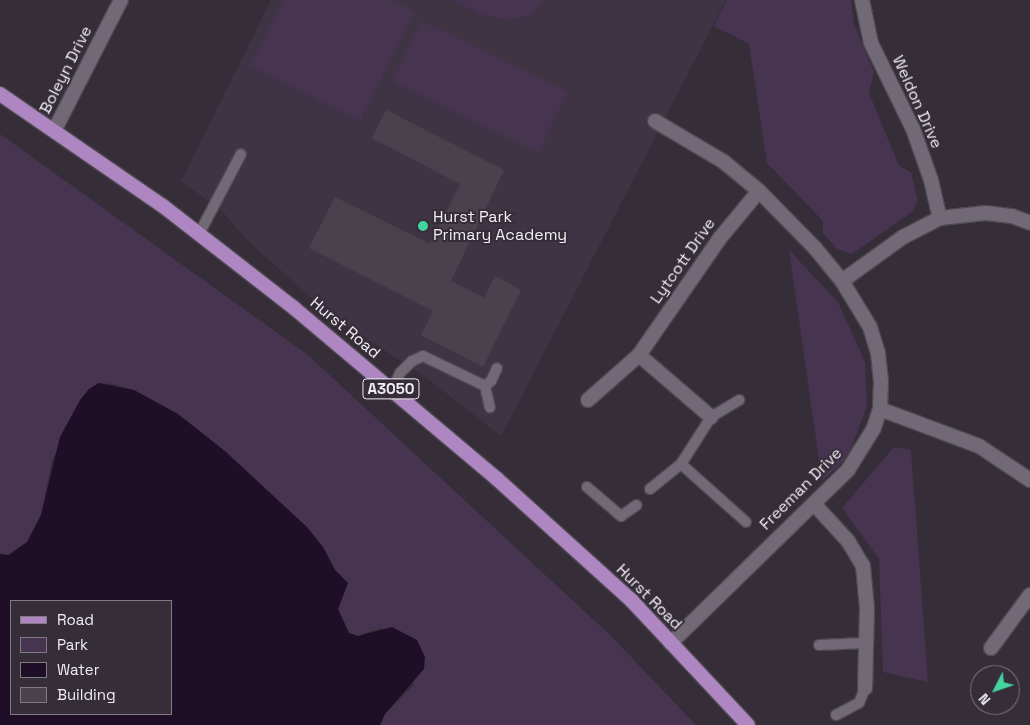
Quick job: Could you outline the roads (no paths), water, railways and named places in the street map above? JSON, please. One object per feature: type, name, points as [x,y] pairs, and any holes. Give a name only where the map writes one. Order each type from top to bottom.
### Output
[{"type":"main road","name":"Hurst Road","points":[[0,94],[55,130],[199,234],[294,308],[497,479],[631,600],[748,725]]},
{"type":"street","name":"Boleyn Drive","points":[[55,130],[122,0]]},
{"type":"street","name":"Weldon Drive","points":[[862,0],[871,43],[913,129],[931,180],[940,218]]},
{"type":"street","name":"Freeman Drive","points":[[656,121],[724,162],[759,191],[815,248],[842,281],[870,328],[875,344],[881,381],[880,409],[863,450],[814,504],[672,644]]},
{"type":"street","name":"Lytcott Drive","points":[[588,400],[639,355],[720,238],[759,191]]},
{"type":"street","points":[[842,281],[903,237],[940,218],[986,213],[1012,216],[1030,223]]},
{"type":"street","points":[[639,355],[711,417]]},
{"type":"street","points":[[880,409],[979,446],[1030,480]]},
{"type":"street","points":[[814,504],[848,541],[863,566],[867,608],[865,688]]},
{"type":"street","points":[[991,648],[1030,595]]},
{"type":"lane","points":[[199,234],[240,154]]},
{"type":"lane","points":[[392,391],[400,373],[412,361],[423,356],[484,386],[490,407]]},
{"type":"lane","points":[[484,386],[492,381],[497,368]]},
{"type":"lane","points":[[650,489],[681,464],[711,417],[739,400]]},
{"type":"lane","points":[[681,464],[746,522]]},
{"type":"lane","points":[[587,487],[621,516],[637,505]]},
{"type":"lane","points":[[819,645],[865,643]]},
{"type":"lane","points":[[836,715],[859,703],[865,688]]},
{"type":"water","points":[[99,383],[134,390],[178,414],[226,452],[307,527],[323,547],[335,570],[348,583],[338,609],[349,633],[358,636],[392,627],[417,640],[425,657],[424,669],[385,714],[380,725],[0,725],[0,554],[9,555],[27,542],[41,515],[60,437],[80,400],[89,389]]},
{"type":"place","name":"Hurst Park Primary Academy","points":[[423,226]]}]
